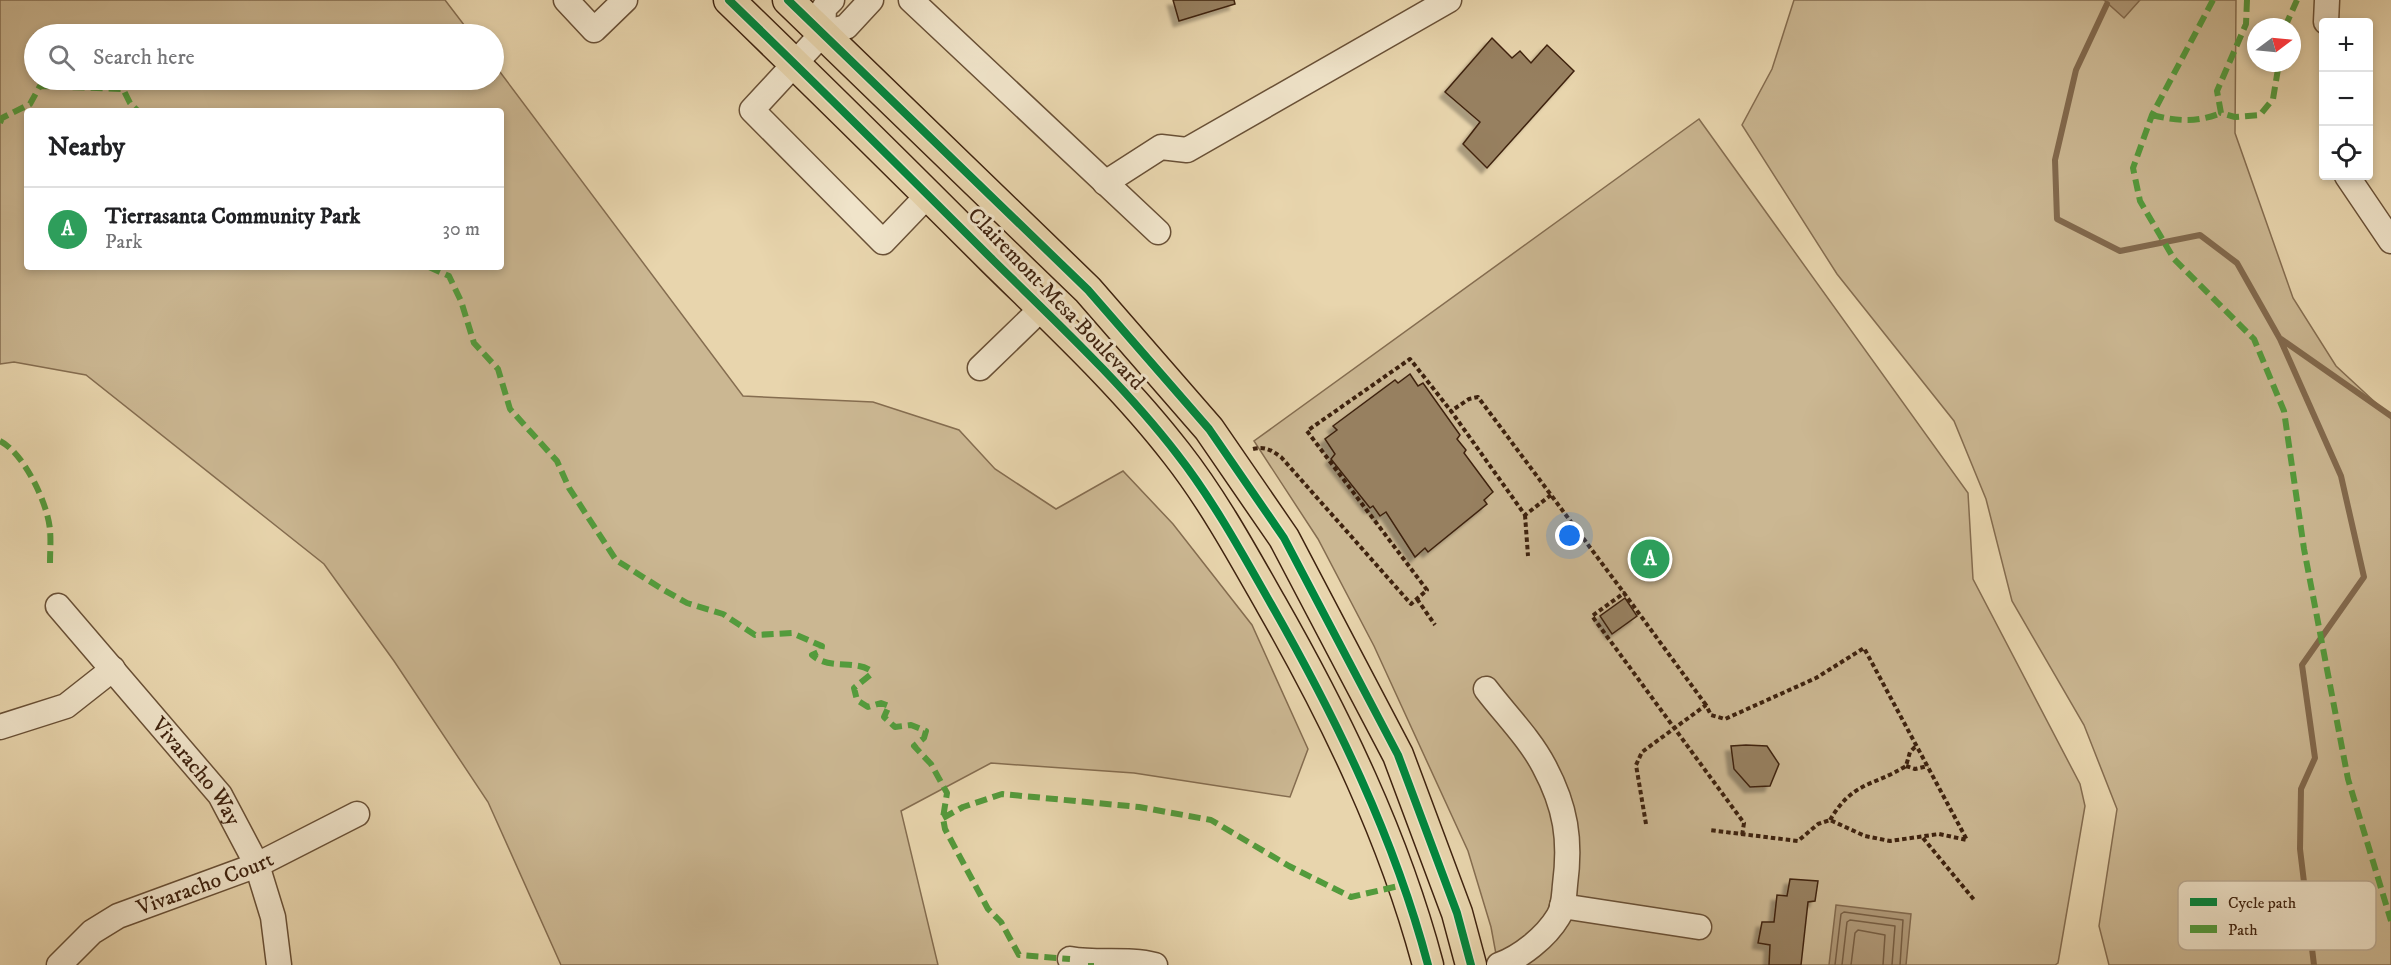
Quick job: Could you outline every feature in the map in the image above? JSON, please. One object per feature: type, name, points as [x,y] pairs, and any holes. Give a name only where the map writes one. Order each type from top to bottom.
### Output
[{"type":"main road","name":"Clairemont Mesa Boulevard","points":[[729,0],[1120,387],[1178,455],[1239,548],[1311,675],[1360,772],[1418,925],[1428,965]]},
{"type":"main road","name":"Clairemont Mesa Boulevard","points":[[788,0],[1088,290],[1209,429],[1284,538],[1398,755],[1457,913],[1471,965]]},
{"type":"main road","points":[[1418,925],[1437,955],[1450,965]]},
{"type":"street","points":[[566,0],[594,30],[625,0]]},
{"type":"street","points":[[824,33],[824,8],[832,0]]},
{"type":"street","points":[[872,0],[846,27],[824,33],[752,110],[883,242],[928,195]]},
{"type":"street","points":[[911,0],[1158,232]]},
{"type":"street","points":[[1105,183],[1161,147],[1187,150],[1449,0]]},
{"type":"street","points":[[2326,0],[2326,18]]},
{"type":"street","points":[[2350,180],[2391,242]]},
{"type":"street","points":[[980,368],[1042,308]]},
{"type":"street","name":"Vivaracho Way","points":[[58,606],[220,795],[257,865],[273,917],[279,965]]},
{"type":"street","points":[[0,727],[66,706],[113,669]]},
{"type":"street","points":[[1486,689],[1543,764],[1559,797],[1568,830],[1567,869],[1562,906],[1558,916],[1541,937],[1513,960],[1499,965]]},
{"type":"street","name":"Vivaracho Court","points":[[59,965],[92,932],[118,916],[257,865],[357,814]]},
{"type":"street","points":[[1562,906],[1699,927]]},
{"type":"street","points":[[1070,959],[1091,963],[1144,962],[1155,965]]},
{"type":"path","points":[[1253,450],[1261,447],[1281,457],[1411,604],[1428,591],[1307,431],[1410,359],[1451,411],[1525,515],[1528,556]]},
{"type":"path","points":[[1451,411],[1469,399],[1478,397],[1624,592],[1711,715],[1725,719],[1816,678],[1864,648],[1966,840],[1939,834],[1890,841],[1865,836],[1830,820]]},
{"type":"path","points":[[1525,515],[1551,495]]},
{"type":"path","points":[[1624,592],[1592,616],[1744,823],[1742,836]]},
{"type":"path","points":[[1417,599],[1435,625]]},
{"type":"path","points":[[1646,824],[1636,765],[1642,752],[1706,705]]},
{"type":"path","points":[[1906,766],[1910,752],[1917,745]]},
{"type":"path","points":[[1709,830],[1742,836],[1798,841],[1818,824],[1830,820],[1848,795],[1858,787],[1906,766],[1915,769],[1928,766]]},
{"type":"path","points":[[1923,837],[1975,901]]},
{"type":"shaded area","points":[[0,0],[445,0],[463,24],[24,24],[24,90],[504,90],[504,77],[743,396],[873,402],[959,430],[995,469],[1056,509],[1123,471],[1173,524],[1252,625],[1308,749],[1290,797],[1134,773],[991,763],[901,811],[938,965],[561,965],[488,802],[394,661],[324,564],[86,375],[14,362],[0,364]]},
{"type":"shaded area","points":[[1794,0],[2236,0],[2235,133],[2293,298],[2336,366],[2391,417],[2391,965],[2109,965],[2099,926],[2117,809],[2084,725],[2012,601],[1986,499],[1954,421],[1837,274],[1742,125],[1772,69]]},
{"type":"shaded area","points":[[1699,119],[1968,493],[1973,579],[2080,784],[2085,806],[2058,963],[2055,965],[1498,965],[1491,927],[1468,851],[1374,646],[1318,539],[1254,441]]},
{"type":"water","points":[[2104,0],[2140,0],[2124,18]]},
{"type":"water","points":[[1836,905],[1911,914],[1906,965],[1829,965]]},
{"type":"building","points":[[1173,0],[1234,0],[1235,4],[1179,21]]},
{"type":"building","points":[[1492,38],[1512,58],[1520,51],[1531,63],[1547,45],[1574,71],[1487,168],[1463,144],[1480,122],[1445,92]]},
{"type":"building","points":[[1410,374],[1418,386],[1423,383],[1460,435],[1457,439],[1466,450],[1464,453],[1493,492],[1484,500],[1487,504],[1428,552],[1425,548],[1415,557],[1386,512],[1380,516],[1373,506],[1370,508],[1331,459],[1335,454],[1325,439],[1337,430],[1333,426],[1395,380],[1398,383]]},
{"type":"building","points":[[1625,598],[1637,616],[1612,634],[1600,616]]},
{"type":"building","points":[[1731,746],[1767,746],[1779,764],[1770,786],[1750,787],[1734,769]]},
{"type":"building","points":[[1790,879],[1818,881],[1815,901],[1808,902],[1801,965],[1769,965],[1770,945],[1758,943],[1762,922],[1774,922],[1777,895],[1787,896]]},
{"type":"waterway","points":[[2107,4],[2076,70],[2055,160],[2057,219],[2120,251],[2200,235],[2237,263],[2280,339],[2341,476],[2364,577],[2302,665],[2315,758],[2301,789],[2300,849],[2304,881]]},
{"type":"waterway","points":[[2281,339],[2391,416]]},
{"type":"waterway","points":[[2312,950],[2314,965]]},
{"type":"marked path","points":[[2213,0],[2152,115],[2133,168],[2140,201],[2174,259],[2254,339],[2284,411],[2304,549],[2348,779],[2391,921]]},
{"type":"marked path","points":[[2247,0],[2246,24],[2217,91],[2221,113],[2235,117],[2260,115],[2273,99],[2278,72]]},
{"type":"marked path","points":[[2289,18],[2297,0]]},
{"type":"marked path","points":[[0,123],[2,118],[30,104],[38,90]]},
{"type":"marked path","points":[[124,90],[135,108]]},
{"type":"marked path","points":[[2152,115],[2186,120],[2221,113]]},
{"type":"marked path","points":[[436,270],[449,276],[461,301],[474,343],[498,369],[510,409],[557,461],[569,488],[616,560],[687,603],[723,614],[755,635],[792,633],[822,646],[821,651],[812,655],[819,660],[870,670],[870,675],[854,688],[857,700],[868,707],[881,703],[889,706],[884,717],[895,727],[911,725],[926,731],[924,738],[914,746],[931,764],[947,793],[943,818],[945,829],[988,909],[1001,922],[1019,955],[1070,959]]},
{"type":"marked path","points":[[0,441],[18,456],[40,494],[50,530],[50,563]]},
{"type":"marked path","points":[[943,818],[963,807],[1002,794],[1139,807],[1211,820],[1289,866],[1351,897],[1403,885]]},
{"type":"cycle path","points":[[729,0],[1088,354],[1156,428],[1190,472],[1215,508],[1249,566],[1295,647],[1340,735],[1381,825],[1414,917],[1428,965]]},
{"type":"cycle path","points":[[788,0],[1088,290],[1209,429],[1284,538],[1398,755],[1457,913],[1471,965]]},
{"type":"place","name":"Tierrasanta Community Park","points":[[1650,559]]}]
